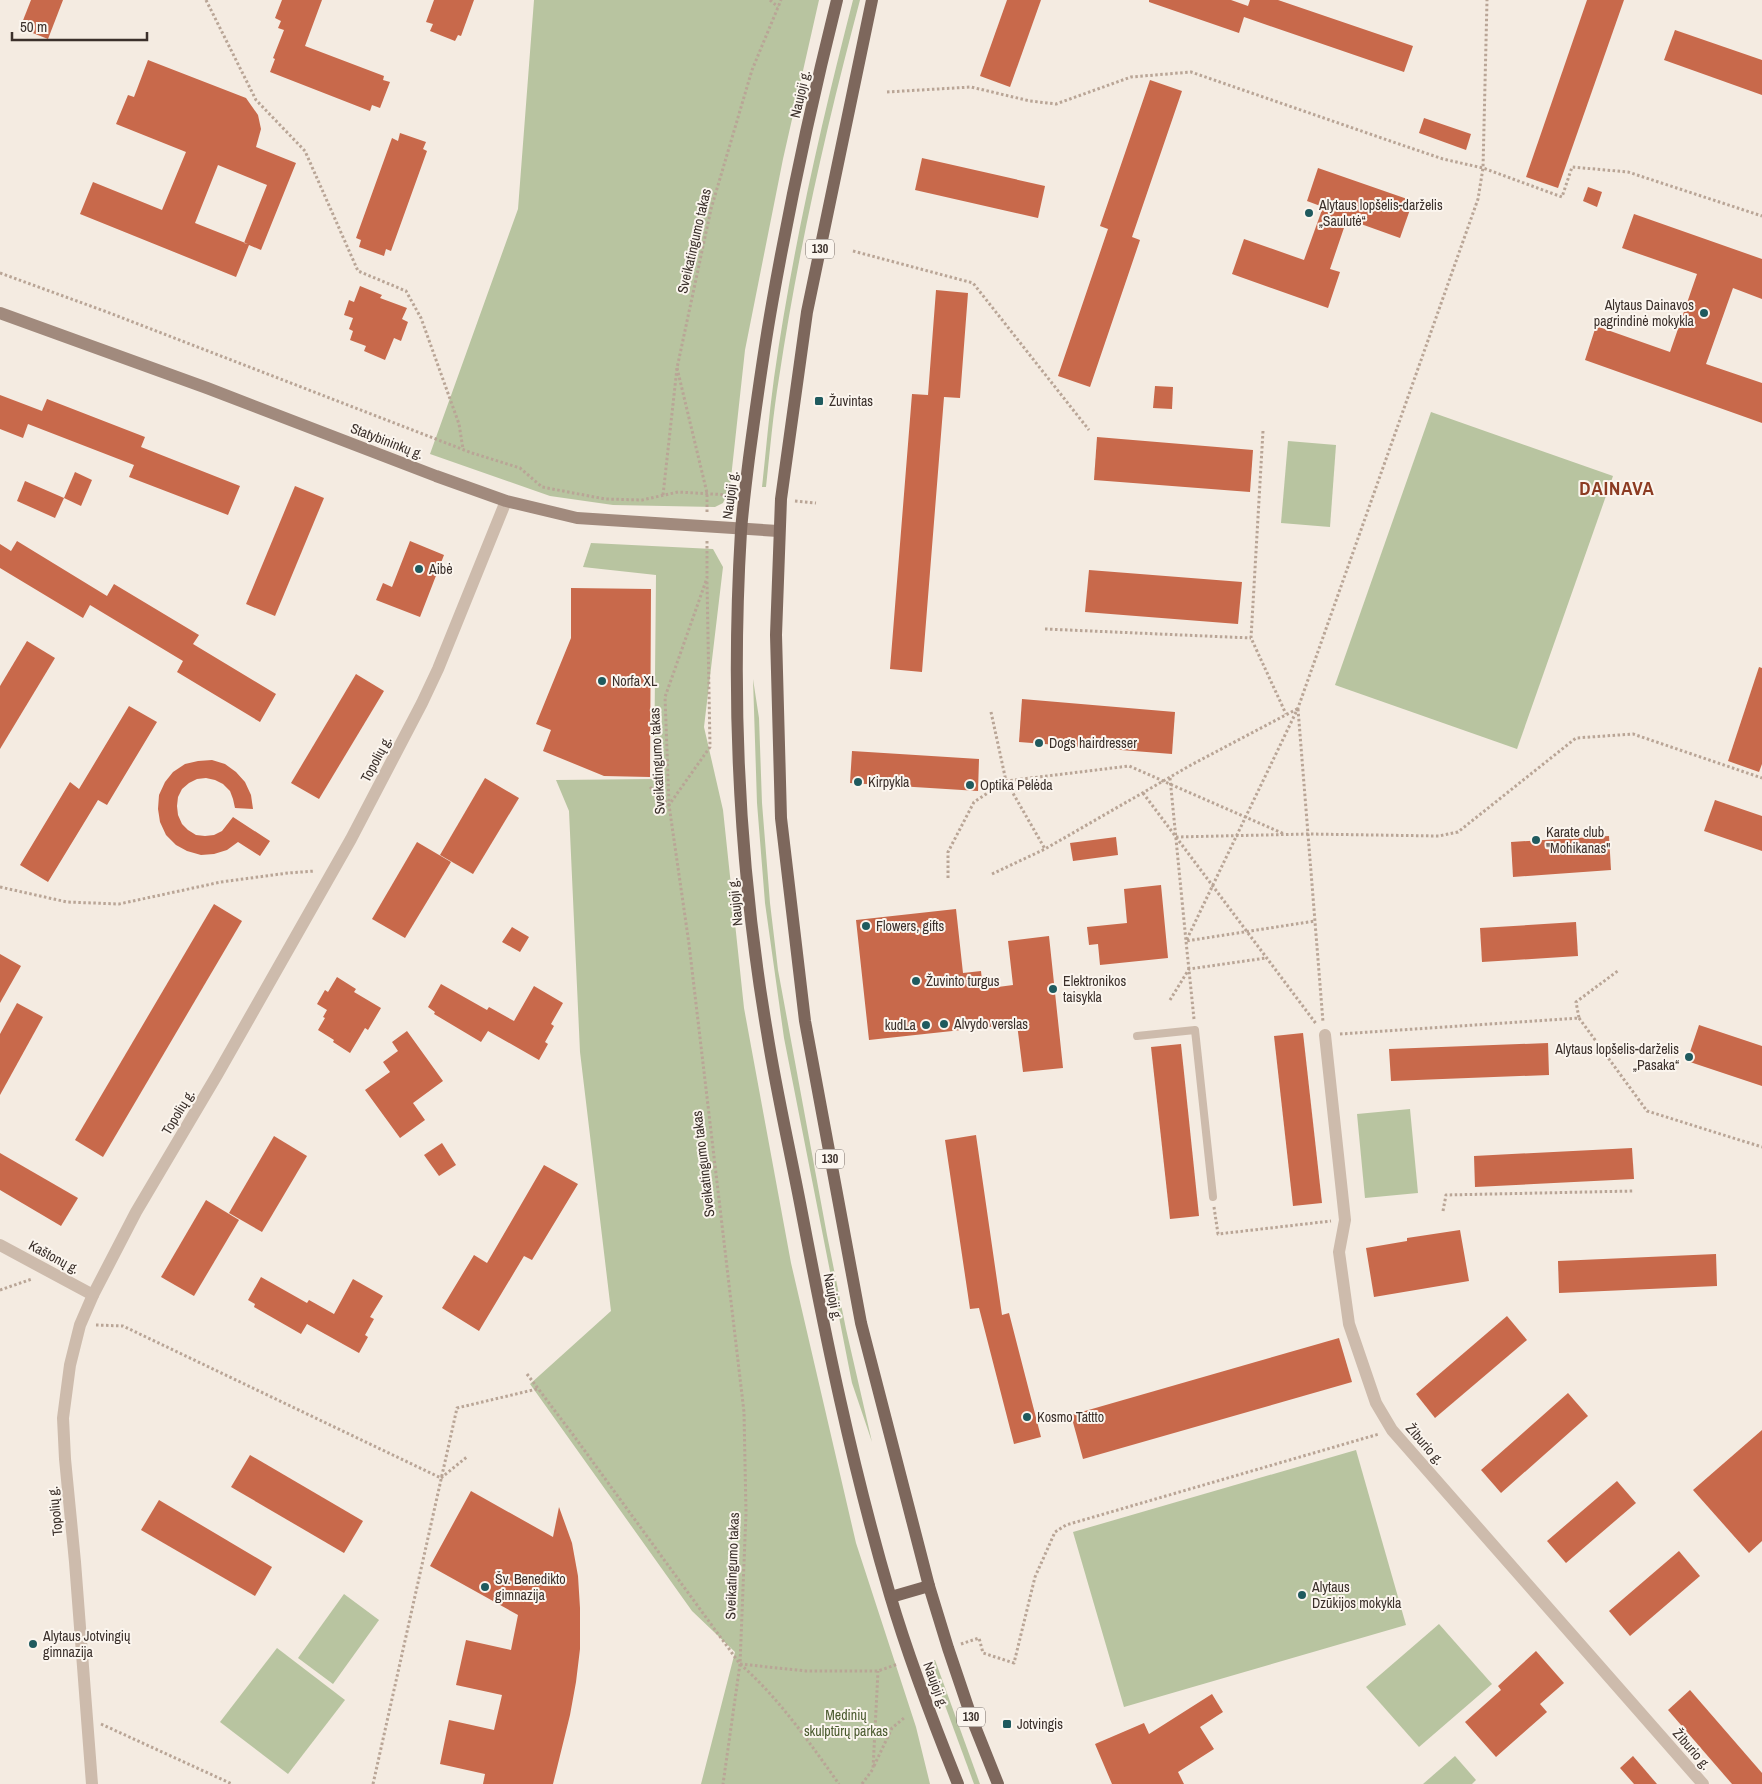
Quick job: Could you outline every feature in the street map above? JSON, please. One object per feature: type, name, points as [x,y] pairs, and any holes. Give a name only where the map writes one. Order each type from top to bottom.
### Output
[{"type":"main road","name":"Naujoji g.","points":[[837,0],[778,268],[760,372],[741,528],[737,635],[742,820],[750,912],[766,1031],[835,1383],[890,1597],[911,1660],[958,1784]]},
{"type":"main road","name":"Naujoji g.","points":[[872,0],[807,312],[781,500],[778,531],[776,635],[781,818],[805,1021],[861,1323],[929,1586],[972,1719],[998,1784]]},
{"type":"main road","points":[[890,1597],[929,1586]]},
{"type":"street","name":"Statybininkų g.","points":[[0,313],[199,385],[506,501],[577,518],[778,531]]},
{"type":"street","name":"Topolių g.","points":[[92,1784],[64,1459],[63,1418],[70,1365],[80,1325],[93,1295],[136,1212],[217,1075],[333,870],[434,678],[506,501]]},
{"type":"street","name":"Žiburio g.","points":[[1324,1035],[1345,1220],[1339,1252],[1349,1324],[1376,1403],[1392,1430],[1703,1784]]},
{"type":"street","name":"Kaštonų g.","points":[[0,1245],[93,1295]]},
{"type":"lane","points":[[1137,1036],[1195,1030],[1213,1197]]},
{"type":"path","points":[[206,0],[256,100],[305,151],[358,271],[406,291],[421,318],[459,424],[463,449]]},
{"type":"path","points":[[770,0],[778,7]]},
{"type":"path","name":"Sveikatingumo takas","points":[[662,495],[678,492],[707,493],[677,368],[711,209],[752,70],[781,0]]},
{"type":"path","points":[[1186,941],[1298,708],[1478,199],[1483,168],[1487,0]]},
{"type":"path","points":[[887,92],[971,87],[1030,101],[1056,104],[1131,77],[1191,72],[1443,159],[1483,168],[1562,197],[1572,167],[1628,172],[1762,216]]},
{"type":"path","points":[[853,251],[973,283],[1089,430]]},
{"type":"path","points":[[0,273],[135,322],[463,449],[520,468],[542,487],[604,499],[642,500],[662,495],[677,368]]},
{"type":"path","points":[[1263,432],[1252,638],[1286,714]]},
{"type":"path","name":"Sveikatingumo takas","points":[[707,549],[707,578],[664,697],[669,805],[690,954],[744,1412],[746,1513],[740,1664],[724,1784]]},
{"type":"path","points":[[650,787],[669,805],[710,747],[707,578]]},
{"type":"path","points":[[1045,629],[1252,638]]},
{"type":"path","points":[[992,874],[1045,849],[1298,708]]},
{"type":"path","points":[[1298,708],[1324,1035]]},
{"type":"path","points":[[991,712],[1006,781],[1045,849]]},
{"type":"path","points":[[1176,837],[1308,834],[1438,836],[1458,832],[1576,738],[1633,734],[1762,778]]},
{"type":"path","points":[[948,878],[948,852],[974,802],[1006,781],[1129,766],[1287,835]]},
{"type":"path","points":[[1170,778],[1195,1030]]},
{"type":"path","points":[[1143,793],[1324,1035]]},
{"type":"path","points":[[0,887],[67,902],[119,904],[221,882],[288,873],[333,870]]},
{"type":"path","points":[[1186,941],[1315,921]]},
{"type":"path","points":[[1189,969],[1266,958]]},
{"type":"path","points":[[1170,1000],[1189,969]]},
{"type":"path","points":[[1618,970],[1576,1002],[1579,1018],[1647,1111],[1762,1147]]},
{"type":"path","points":[[1324,1035],[1579,1018]]},
{"type":"path","points":[[1443,1211],[1446,1195],[1634,1191]]},
{"type":"path","points":[[1213,1197],[1218,1234],[1345,1220]]},
{"type":"path","points":[[0,1290],[32,1279],[39,1266]]},
{"type":"path","points":[[80,1325],[124,1326],[440,1478]]},
{"type":"path","points":[[527,1374],[740,1664],[756,1678],[805,1737],[838,1784]]},
{"type":"path","points":[[373,1784],[457,1408],[537,1390]]},
{"type":"path","points":[[948,1648],[978,1638],[982,1653],[1014,1663],[1035,1577],[1055,1532],[1066,1525],[1392,1430]]},
{"type":"path","points":[[440,1478],[468,1456]]},
{"type":"path","points":[[740,1664],[806,1671],[878,1671],[911,1660]]},
{"type":"path","points":[[873,1769],[878,1671]]},
{"type":"path","points":[[862,1784],[873,1769],[892,1728],[904,1718]]},
{"type":"path","points":[[88,1723],[102,1724],[232,1784]]},
{"type":"green space","points":[[534,0],[819,0],[783,159],[745,350],[730,487],[723,503],[715,507],[613,505],[550,496],[430,454],[518,209]]},
{"type":"green space","points":[[853,0],[860,0],[836,94],[804,235],[777,392],[766,487],[762,487],[774,378],[789,283],[819,141]]},
{"type":"green space","points":[[1431,412],[1613,476],[1517,749],[1335,685]]},
{"type":"green space","points":[[1288,441],[1336,445],[1330,527],[1281,523]]},
{"type":"green space","name":"Medinių skulptūrų parkas","points":[[591,543],[713,549],[723,567],[704,727],[723,810],[744,1008],[791,1263],[856,1543],[916,1727],[930,1784],[701,1784],[735,1652],[692,1611],[530,1384],[611,1311],[580,1052],[569,811],[556,780],[654,779],[656,575],[583,567]]},
{"type":"green space","points":[[753,679],[759,718],[762,803],[770,903],[778,970],[827,1235],[872,1442],[852,1383],[784,1038],[765,903],[757,803]]},
{"type":"green space","points":[[1410,1109],[1418,1193],[1365,1198],[1357,1114]]},
{"type":"green space","points":[[1356,1450],[1406,1625],[1124,1707],[1073,1532]]},
{"type":"green space","points":[[344,1594],[379,1620],[333,1684],[298,1658]]},
{"type":"green space","points":[[1439,1624],[1492,1684],[1419,1747],[1366,1687]]},
{"type":"green space","points":[[277,1648],[345,1700],[288,1774],[220,1722]]},
{"type":"green space","points":[[935,1660],[980,1784],[974,1784],[929,1662]]},
{"type":"green space","points":[[1455,1756],[1476,1780],[1472,1784],[1423,1784]]},
{"type":"building","points":[[31,0],[63,0],[48,39],[20,28]]},
{"type":"building","points":[[282,0],[322,0],[305,46],[384,76],[383,80],[390,82],[380,108],[372,105],[370,111],[270,72],[275,59],[273,58],[284,30],[278,28],[281,21],[275,18]]},
{"type":"building","points":[[434,0],[474,0],[461,36],[458,35],[455,41],[430,31],[433,24],[426,22]]},
{"type":"building","points":[[1007,0],[1041,0],[1010,87],[980,76]]},
{"type":"building","points":[[1149,0],[1231,0],[1248,6],[1250,0],[1278,0],[1413,46],[1404,72],[1244,17],[1239,33],[1149,2]]},
{"type":"building","points":[[1587,0],[1624,0],[1558,188],[1526,177]]},
{"type":"building","points":[[1675,30],[1762,60],[1762,95],[1664,60]]},
{"type":"building","points":[[148,60],[246,98],[258,115],[261,129],[256,147],[296,163],[261,250],[249,245],[236,277],[80,214],[93,182],[162,210],[186,152],[116,124],[128,95],[134,97]],"holes":[[[218,165],[267,185],[244,242],[195,223]]]},
{"type":"building","points":[[1150,80],[1182,91],[1132,237],[1140,240],[1090,387],[1058,376],[1108,229],[1100,226]]},
{"type":"building","points":[[1424,118],[1471,134],[1466,150],[1419,133]]},
{"type":"building","points":[[400,133],[426,142],[423,149],[427,151],[391,251],[386,249],[384,256],[359,247],[361,240],[356,238],[392,138],[398,141]]},
{"type":"building","points":[[922,158],[1045,186],[1038,218],[915,190]]},
{"type":"building","points":[[1318,168],[1413,201],[1400,238],[1347,219],[1330,269],[1340,272],[1328,308],[1232,274],[1244,239],[1304,260],[1323,207],[1307,201]]},
{"type":"building","points":[[1588,187],[1602,192],[1597,207],[1583,201]]},
{"type":"building","name":"Alytaus Dainavos pagrindinė mokykla","points":[[1634,214],[1762,259],[1762,299],[1733,288],[1706,364],[1762,383],[1762,423],[1585,360],[1596,326],[1670,352],[1697,274],[1622,248]]},
{"type":"building","points":[[360,286],[382,295],[380,298],[407,308],[402,319],[408,322],[401,341],[394,338],[385,360],[364,351],[366,346],[350,340],[353,331],[349,329],[353,318],[344,315],[349,300],[354,302]]},
{"type":"building","points":[[936,290],[968,293],[960,398],[944,397],[922,672],[890,669],[912,394],[928,395]]},
{"type":"building","points":[[1155,386],[1173,387],[1172,409],[1153,408]]},
{"type":"building","points":[[0,395],[42,411],[47,399],[145,437],[141,447],[240,486],[228,515],[129,477],[134,465],[28,424],[23,438],[0,429]]},
{"type":"building","points":[[1097,437],[1253,450],[1250,492],[1094,480]]},
{"type":"building","points":[[75,472],[92,480],[81,506],[64,498]]},
{"type":"building","points":[[25,481],[64,498],[55,518],[17,501]]},
{"type":"building","points":[[295,486],[324,498],[275,616],[246,604]]},
{"type":"building","points":[[17,541],[107,596],[114,584],[199,635],[193,644],[276,694],[260,722],[177,672],[183,661],[90,605],[83,618],[0,568],[0,544],[11,551]]},
{"type":"building","name":"Aibė","points":[[410,541],[444,555],[420,617],[376,600],[383,583],[392,587]]},
{"type":"building","points":[[1089,570],[1242,582],[1238,624],[1085,612]]},
{"type":"building","name":"Norfa XL","points":[[571,588],[651,589],[650,777],[604,776],[543,751],[551,730],[536,724],[571,638]]},
{"type":"building","points":[[27,641],[55,658],[0,749],[0,686]]},
{"type":"building","points":[[1759,667],[1762,668],[1762,764],[1759,772],[1728,761]]},
{"type":"building","points":[[356,674],[384,691],[319,799],[291,783]]},
{"type":"building","points":[[1022,699],[1175,712],[1172,754],[1019,742]]},
{"type":"building","points":[[129,706],[157,722],[107,805],[98,800],[48,882],[20,865],[70,782],[79,789]]},
{"type":"building","points":[[852,751],[979,759],[978,791],[850,783]]},
{"type":"building","points":[[212,760],[225,764],[245,782],[251,795],[253,809],[235,808],[230,791],[223,784],[206,778],[197,779],[182,789],[178,797],[178,815],[182,824],[196,835],[214,835],[222,831],[233,817],[270,841],[260,856],[238,842],[227,850],[201,855],[176,845],[166,835],[160,822],[158,809],[159,795],[165,782],[173,772],[185,764]]},
{"type":"building","points":[[485,778],[519,798],[473,874],[440,855]]},
{"type":"building","points":[[1715,800],[1762,816],[1762,851],[1704,831]]},
{"type":"building","points":[[1609,836],[1611,870],[1513,877],[1511,842]]},
{"type":"building","points":[[1116,837],[1118,855],[1073,861],[1070,843]]},
{"type":"building","points":[[417,842],[451,862],[405,938],[372,919]]},
{"type":"building","points":[[1161,885],[1168,958],[1100,965],[1098,944],[1089,945],[1087,927],[1127,923],[1124,889]]},
{"type":"building","points":[[214,904],[242,921],[103,1157],[75,1140]]},
{"type":"building","points":[[956,909],[963,973],[981,971],[983,989],[1013,985],[1008,941],[1049,936],[1063,1068],[1023,1072],[1017,1024],[869,1040],[856,920]]},
{"type":"building","points":[[1576,922],[1578,956],[1482,962],[1480,928]]},
{"type":"building","points":[[512,927],[529,937],[520,952],[502,942]]},
{"type":"building","points":[[0,954],[21,966],[0,1003]]},
{"type":"building","points":[[337,977],[356,989],[354,992],[381,1008],[368,1030],[365,1028],[350,1053],[318,1030],[327,1010],[317,1004],[325,990],[328,992]]},
{"type":"building","points":[[441,984],[487,1010],[489,1007],[514,1021],[534,986],[563,1003],[551,1024],[554,1026],[545,1042],[548,1044],[539,1060],[488,1031],[481,1042],[434,1014],[435,1012],[428,1007]]},
{"type":"building","points":[[17,1003],[43,1017],[0,1095],[0,1034]]},
{"type":"building","points":[[1699,1025],[1762,1046],[1762,1086],[1687,1061]]},
{"type":"building","points":[[407,1031],[443,1081],[413,1103],[425,1120],[400,1138],[365,1090],[390,1072],[383,1062],[398,1051],[392,1042]]},
{"type":"building","points":[[1303,1033],[1322,1203],[1293,1206],[1274,1036]]},
{"type":"building","points":[[1548,1043],[1549,1075],[1391,1081],[1389,1049]]},
{"type":"building","points":[[1181,1044],[1199,1216],[1170,1219],[1151,1047]]},
{"type":"building","points":[[976,1135],[1002,1315],[1009,1313],[1041,1437],[1014,1444],[979,1308],[970,1309],[945,1140]]},
{"type":"building","points":[[274,1136],[307,1156],[262,1232],[229,1213]]},
{"type":"building","points":[[442,1143],[456,1165],[439,1176],[424,1155]]},
{"type":"building","points":[[1632,1148],[1634,1179],[1475,1187],[1474,1156]]},
{"type":"building","points":[[0,1153],[78,1198],[61,1226],[0,1190]]},
{"type":"building","points":[[544,1165],[578,1184],[532,1260],[524,1256],[479,1331],[442,1308],[474,1255],[487,1263]]},
{"type":"building","points":[[206,1200],[239,1220],[194,1296],[161,1277]]},
{"type":"building","points":[[1460,1230],[1469,1281],[1374,1297],[1366,1248],[1407,1241],[1407,1238]]},
{"type":"building","points":[[1716,1254],[1717,1286],[1559,1293],[1558,1261]]},
{"type":"building","points":[[261,1277],[307,1303],[309,1300],[334,1314],[353,1279],[383,1296],[370,1317],[374,1319],[365,1335],[368,1337],[359,1353],[307,1324],[301,1334],[254,1307],[255,1304],[248,1300]]},
{"type":"building","points":[[1507,1316],[1527,1340],[1435,1418],[1416,1394]]},
{"type":"building","points":[[1339,1338],[1352,1382],[1083,1459],[1071,1415]]},
{"type":"building","points":[[1568,1393],[1588,1416],[1501,1493],[1481,1470]]},
{"type":"building","points":[[1762,1430],[1762,1541],[1749,1553],[1693,1490]]},
{"type":"building","points":[[250,1455],[363,1521],[344,1553],[231,1487]]},
{"type":"building","points":[[1617,1481],[1636,1503],[1566,1563],[1547,1541]]},
{"type":"building","points":[[471,1491],[553,1537],[559,1507],[572,1543],[578,1576],[580,1649],[570,1715],[553,1784],[483,1784],[485,1774],[440,1764],[449,1720],[494,1730],[502,1695],[456,1685],[466,1640],[511,1650],[518,1615],[430,1566]]},
{"type":"building","points":[[159,1500],[272,1567],[255,1596],[141,1530]]},
{"type":"building","points":[[1679,1551],[1700,1576],[1630,1636],[1609,1611]]},
{"type":"building","points":[[1536,1651],[1564,1683],[1540,1704],[1547,1712],[1496,1757],[1465,1722],[1501,1690],[1498,1686]]},
{"type":"building","points":[[1690,1690],[1762,1773],[1762,1784],[1732,1784],[1668,1710]]},
{"type":"building","points":[[1212,1694],[1223,1712],[1200,1727],[1214,1749],[1178,1772],[1184,1784],[1112,1784],[1095,1744],[1144,1723],[1149,1734]]},
{"type":"building","points":[[1633,1756],[1657,1784],[1634,1784],[1620,1768]]},
{"type":"place","name":"Alytaus lopšelis-darželis „Saulutė“","points":[[1309,213]]},
{"type":"place","name":"Alytaus Dainavos pagrindinė mokykla","points":[[1704,313]]},
{"type":"place","name":"Žuvintas","points":[[819,401]]},
{"type":"place","name":"Aibė","points":[[419,569]]},
{"type":"place","name":"Norfa XL","points":[[602,681]]},
{"type":"place","name":"Dogs hairdresser","points":[[1039,743]]},
{"type":"place","name":"Kirpykla","points":[[858,782]]},
{"type":"place","name":"Optika Pelėda","points":[[970,785]]},
{"type":"place","name":"Karate club \"Mohikanas\"","points":[[1536,840]]},
{"type":"place","name":"Flowers, gifts","points":[[866,926]]},
{"type":"place","name":"Žuvinto turgus","points":[[916,981]]},
{"type":"place","name":"Elektronikos taisykla","points":[[1053,989]]},
{"type":"place","name":"Alvydo verslas","points":[[944,1024]]},
{"type":"place","name":"kudLa","points":[[926,1025]]},
{"type":"place","name":"Alytaus lopšelis-darželis „Pasaka“","points":[[1689,1057]]},
{"type":"place","name":"Kosmo Tattto","points":[[1027,1417]]},
{"type":"place","name":"Šv. Benedikto gimnazija","points":[[485,1587]]},
{"type":"place","name":"Alytaus Dzūkijos mokykla","points":[[1302,1595]]},
{"type":"place","name":"Alytaus Jotvingių gimnazija","points":[[33,1644]]},
{"type":"place","name":"Jotvingis","points":[[1007,1724]]},
{"type":"district","name":"DAINAVA","points":[[1617,488]]}]
